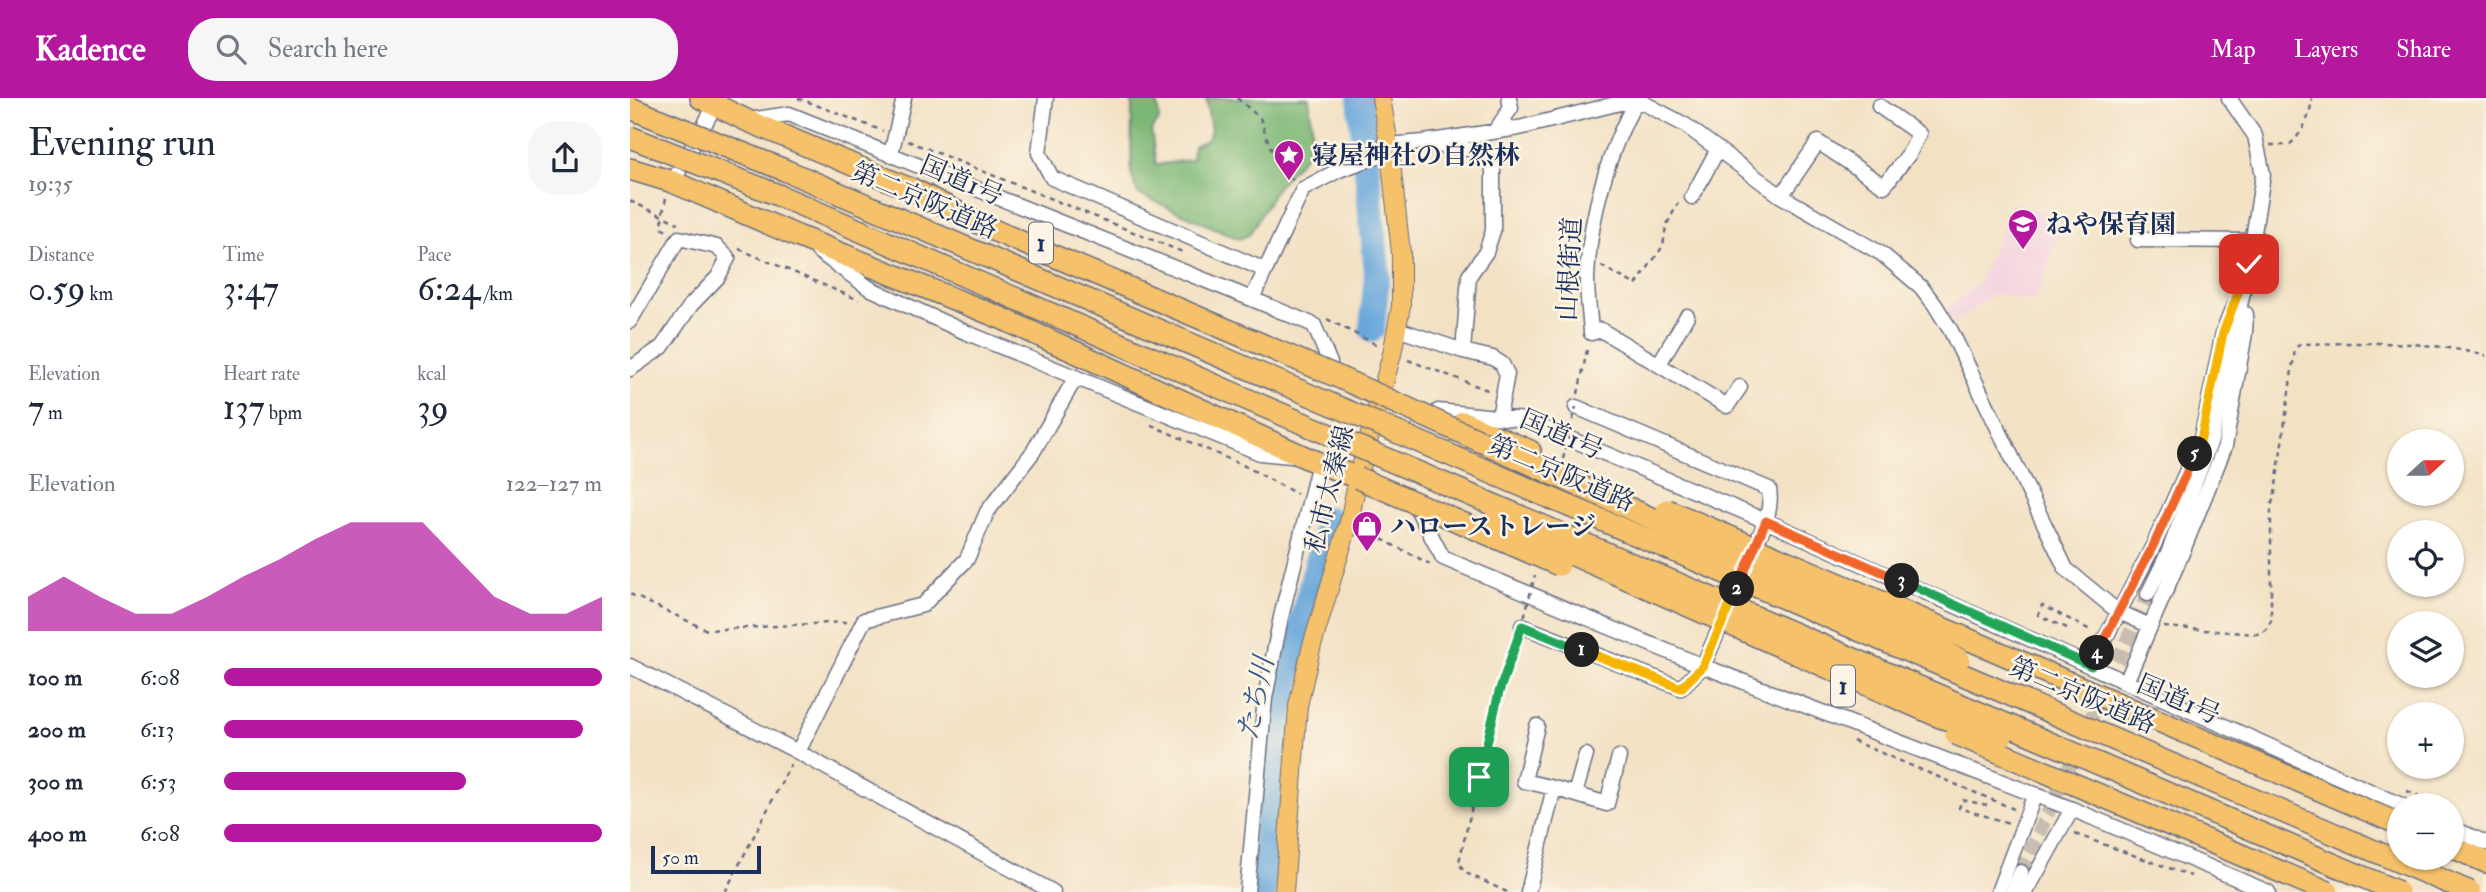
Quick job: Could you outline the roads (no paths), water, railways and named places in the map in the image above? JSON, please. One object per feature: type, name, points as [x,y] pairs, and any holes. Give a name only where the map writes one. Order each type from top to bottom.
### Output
[{"type":"highway","name":"国道1号","points":[[712,100],[748,121],[1330,363],[2387,819]]},
{"type":"highway","name":"第二京阪道路","points":[[630,108],[787,171],[2470,892]]},
{"type":"highway","name":"第二京阪道路","points":[[630,137],[778,195],[2398,892]]},
{"type":"highway","name":"1","points":[[630,169],[673,182],[1024,329],[1314,461],[2328,892]]},
{"type":"highway","points":[[910,188],[993,230],[1336,376],[1927,643],[2116,741]]},
{"type":"highway","points":[[1024,329],[1118,359],[1315,438],[1596,567],[1940,717],[2108,769]]},
{"type":"highway","points":[[2464,853],[2486,863]]},
{"type":"main road","name":"私市太秦線","points":[[1284,892],[1298,706],[1311,649],[1349,522],[1401,306],[1401,253],[1390,148],[1381,98]]},
{"type":"street","points":[[891,154],[904,98]]},
{"type":"street","points":[[1046,98],[1039,153],[1052,178],[1265,270]]},
{"type":"street","points":[[1495,131],[1511,108],[1509,98]]},
{"type":"street","points":[[2126,682],[2225,446],[2245,333],[2249,264],[2263,175],[2255,136],[2230,98]]},
{"type":"street","points":[[1252,299],[1303,189],[1339,170],[1390,148],[1519,128],[1637,99],[1685,125],[1781,196],[1882,254],[1921,287],[1951,331],[2066,569],[2118,611],[2150,626]]},
{"type":"street","name":"山根街道","points":[[1637,99],[1611,160],[1596,205],[1587,280],[1591,333],[1601,330],[1658,364]]},
{"type":"street","points":[[673,182],[712,100]]},
{"type":"street","points":[[1781,196],[1818,142],[1884,186],[1909,154],[1919,134],[1879,106]]},
{"type":"street","points":[[748,121],[789,114],[1252,299],[1314,326],[1330,363]]},
{"type":"street","points":[[1424,142],[1493,155],[1493,231],[1486,252],[1469,276],[1462,351]]},
{"type":"street","points":[[1692,197],[1718,149]]},
{"type":"street","points":[[797,236],[869,288],[965,332],[1260,453],[1314,461],[1265,698],[1247,892]]},
{"type":"street","points":[[630,321],[679,238],[717,247],[728,258],[718,277],[691,305],[662,347],[630,369]]},
{"type":"street","points":[[2138,240],[2252,241]]},
{"type":"street","points":[[2091,666],[2154,544],[2201,439],[2223,333],[2249,264]]},
{"type":"street","points":[[2148,594],[2169,551],[2211,440],[2249,264]]},
{"type":"street","points":[[1687,316],[1658,364],[1727,406],[1740,387]]},
{"type":"street","points":[[1397,328],[1462,351],[1493,358],[1502,364],[1507,374],[1499,417]]},
{"type":"street","points":[[798,752],[864,620],[923,605],[967,559],[987,512],[1033,452],[1076,377]]},
{"type":"street","points":[[1522,626],[1681,688],[1703,666],[1772,504],[1769,489],[1576,407]]},
{"type":"street","points":[[1437,411],[1525,420],[1766,521],[2387,799]]},
{"type":"street","points":[[1414,503],[1443,558],[1703,666],[2073,809],[2268,892]]},
{"type":"street","points":[[630,666],[798,752],[1053,892]]},
{"type":"street","points":[[1537,726],[1524,781],[1607,804],[1619,757]]},
{"type":"street","points":[[1575,794],[1586,755]]},
{"type":"street","points":[[1528,892],[1554,788]]},
{"type":"street","points":[[1998,892],[2035,794]]},
{"type":"street","points":[[2026,892],[2073,809]]},
{"type":"street","points":[[2464,833],[2486,843]]},
{"type":"street","points":[[2013,892],[2021,873]]},
{"type":"street","points":[[2249,884],[2291,883],[2317,892]]},
{"type":"waterway","name":"たち川","points":[[1360,98],[1377,273],[1372,329]]},
{"type":"waterway","name":"たち川","points":[[1264,892],[1269,795],[1276,738],[1328,519]]},
{"type":"tunnel","points":[[2021,872],[2148,594]]},
{"type":"place","name":"寝屋神社の自然林","points":[[1289,182]]},
{"type":"place","name":"ねや保育園","points":[[2023,251]]},
{"type":"place","name":"ハローストレージ","points":[[1367,553]]}]
